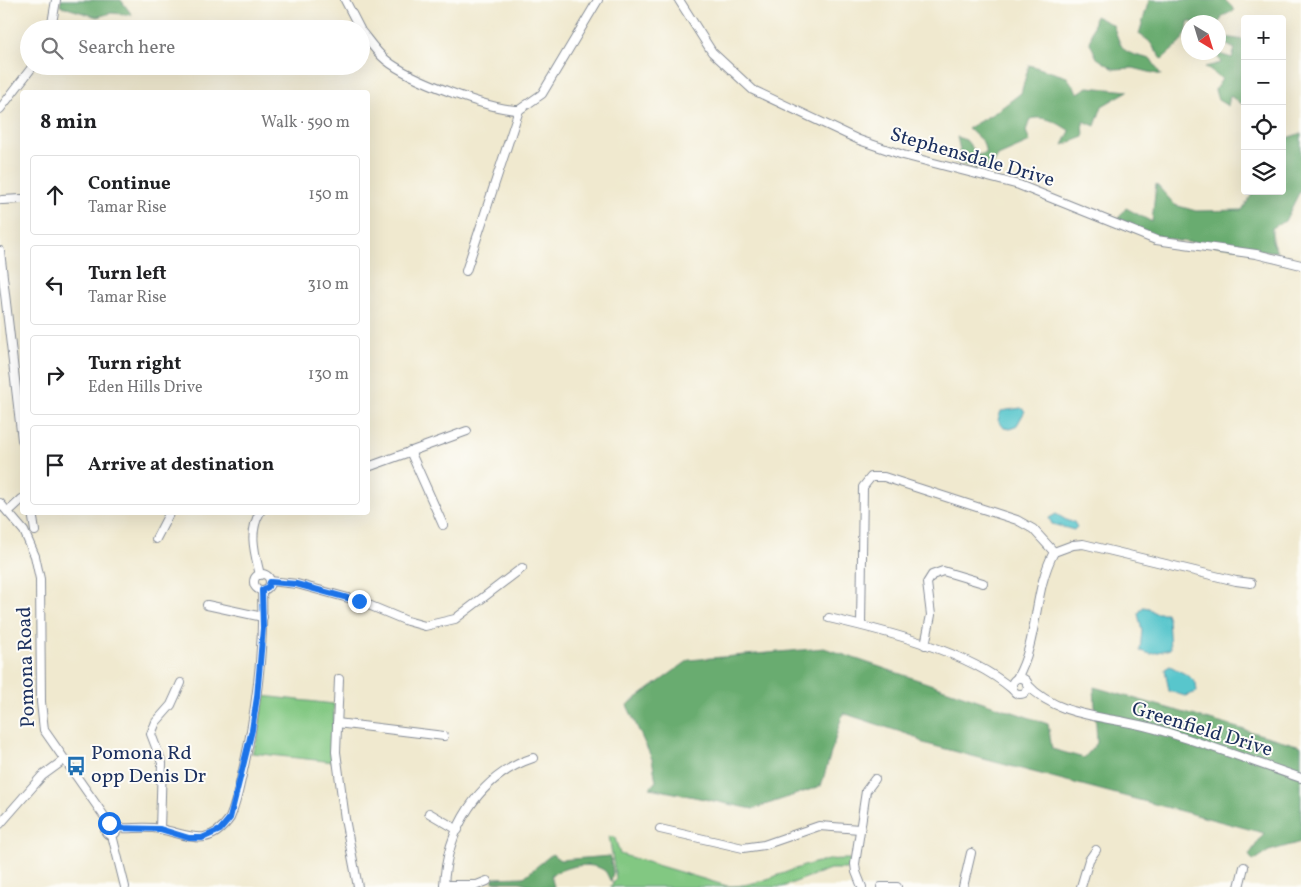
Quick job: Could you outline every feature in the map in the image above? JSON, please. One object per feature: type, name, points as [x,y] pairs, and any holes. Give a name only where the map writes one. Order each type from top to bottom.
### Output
[{"type":"street","points":[[53,20],[56,0]]},
{"type":"street","points":[[345,0],[356,20]]},
{"type":"street","points":[[370,42],[378,52],[398,68],[495,108],[519,110],[542,94],[598,0]]},
{"type":"street","name":"Stephensdale Drive","points":[[680,0],[712,52],[754,90],[859,140],[912,158],[1019,185],[1156,240],[1256,254],[1301,265]]},
{"type":"street","points":[[0,109],[26,75]]},
{"type":"street","points":[[466,271],[519,110]]},
{"type":"street","points":[[1,200],[20,199]]},
{"type":"street","points":[[0,251],[20,399]]},
{"type":"street","points":[[0,328],[9,327]]},
{"type":"street","points":[[370,466],[467,431]]},
{"type":"street","points":[[410,452],[443,525]]},
{"type":"street","points":[[861,625],[863,487],[871,477],[884,477],[1017,520],[1033,529],[1054,552]]},
{"type":"street","points":[[8,512],[20,501]]},
{"type":"street","name":"Pomona Road","points":[[0,504],[28,539],[40,579],[42,723],[45,734],[109,823]]},
{"type":"street","points":[[32,515],[35,531]]},
{"type":"street","points":[[156,539],[168,515]]},
{"type":"street","points":[[258,515],[252,533],[260,575]]},
{"type":"street","points":[[829,618],[861,625],[924,645],[999,678],[1020,694],[1025,691],[1027,683],[1025,664],[1044,574],[1054,552],[1073,545],[1083,544],[1251,583]]},
{"type":"street","points":[[270,582],[296,584],[359,601],[407,621],[425,626],[456,619],[522,568]]},
{"type":"street","points":[[924,645],[931,615],[928,584],[932,575],[943,571],[983,583]]},
{"type":"street","points":[[260,575],[268,577],[270,582]]},
{"type":"street","points":[[125,887],[112,835],[105,829],[109,823],[114,824],[117,828],[160,829],[189,838],[202,838],[220,830],[230,818],[254,714],[261,664],[262,590],[255,584],[255,580],[260,575]]},
{"type":"street","points":[[262,590],[268,587],[270,582]]},
{"type":"street","points":[[207,605],[263,617]]},
{"type":"street","points":[[1012,689],[1012,684],[1025,664]]},
{"type":"street","points":[[999,678],[1022,678],[1027,683]]},
{"type":"street","points":[[339,679],[336,752],[345,819],[358,887]]},
{"type":"street","points":[[160,829],[162,763],[151,734],[156,722],[171,705],[181,683]]},
{"type":"street","name":"Greenfield Drive","points":[[1027,683],[1036,694]]},
{"type":"street","name":"Greenfield Drive","points":[[1020,694],[1036,694],[1068,709],[1158,729],[1301,778]]},
{"type":"street","points":[[337,723],[444,736]]},
{"type":"street","points":[[487,881],[477,885],[444,886],[447,861],[458,830],[473,803],[490,781],[502,771],[533,758]]},
{"type":"street","points":[[0,824],[42,776],[64,760]]},
{"type":"street","points":[[862,887],[855,864],[866,791],[875,779]]},
{"type":"street","points":[[428,813],[458,830]]},
{"type":"street","points":[[660,829],[743,848],[764,845],[819,826],[860,829]]},
{"type":"street","points":[[112,835],[117,828]]},
{"type":"street","points":[[1081,887],[1089,860],[1096,850]]},
{"type":"street","points":[[963,887],[971,853]]},
{"type":"street","points":[[1239,887],[1244,867]]},
{"type":"street","points":[[881,887],[897,887]]},
{"type":"green space","points":[[61,0],[121,0],[132,15],[111,13],[97,17],[60,6]]},
{"type":"green space","points":[[1149,0],[1225,0],[1235,10],[1225,15],[1181,15],[1181,41],[1162,59],[1149,41],[1139,34]]},
{"type":"green space","points":[[1095,16],[1113,25],[1119,41],[1125,50],[1134,55],[1151,59],[1161,75],[1133,68],[1114,69],[1097,58],[1090,43]]},
{"type":"green space","points":[[1226,37],[1241,39],[1241,103],[1230,96],[1228,106],[1218,100],[1215,90],[1222,79],[1205,67],[1221,63],[1220,60],[1226,60],[1226,56],[1232,58],[1235,49],[1226,44]]},
{"type":"green space","points":[[1029,65],[1067,77],[1078,93],[1088,87],[1128,91],[1102,106],[1095,126],[1083,121],[1084,137],[1063,145],[1070,131],[1046,119],[1030,119],[1026,131],[1030,142],[998,156],[989,172],[954,162],[960,150],[957,137],[966,140],[978,155],[986,153],[983,142],[968,128],[996,112],[1021,93]]},
{"type":"green space","points":[[1301,133],[1301,189],[1285,221],[1272,228],[1272,241],[1277,252],[1178,241],[1148,233],[1118,219],[1126,208],[1152,222],[1156,184],[1175,205],[1196,211],[1242,210],[1251,195],[1286,195],[1286,139]]},
{"type":"green space","points":[[824,648],[1048,724],[1052,749],[1084,758],[1097,743],[1094,687],[1301,746],[1301,842],[1269,851],[1253,861],[1249,855],[1264,833],[923,743],[913,736],[843,713],[821,786],[753,809],[650,788],[656,781],[652,759],[627,705],[689,660]]},
{"type":"green space","points":[[263,696],[334,704],[334,762],[252,753],[258,736]]},
{"type":"green space","points":[[609,836],[615,838],[620,854],[727,886],[763,880],[823,861],[850,859],[848,869],[830,869],[782,887],[610,887],[616,879]]},
{"type":"green space","points":[[552,854],[560,860],[610,856],[613,872],[611,882],[605,871],[585,865],[563,869],[551,875],[554,887],[536,887],[520,882],[493,882],[493,878],[524,877]]},
{"type":"water","points":[[1021,408],[1025,411],[1017,425],[1011,429],[1004,428],[998,420],[1001,411]]},
{"type":"water","points":[[1056,514],[1068,521],[1074,522],[1077,527],[1074,530],[1052,524],[1049,518]]},
{"type":"water","points":[[1143,607],[1149,608],[1155,613],[1166,613],[1170,649],[1151,654],[1140,651],[1142,630],[1138,614]]},
{"type":"water","points":[[1170,666],[1189,676],[1196,683],[1197,692],[1185,696],[1169,691],[1165,669]]},
{"type":"place","name":"Pomona Rd opp Denis Dr","points":[[76,766]]},
{"type":"route","points":[[109,823],[114,824],[117,828],[160,829],[189,838],[202,838],[220,830],[233,812],[252,730],[261,664],[263,628],[262,590],[268,587],[270,582],[296,584],[359,601]]}]
